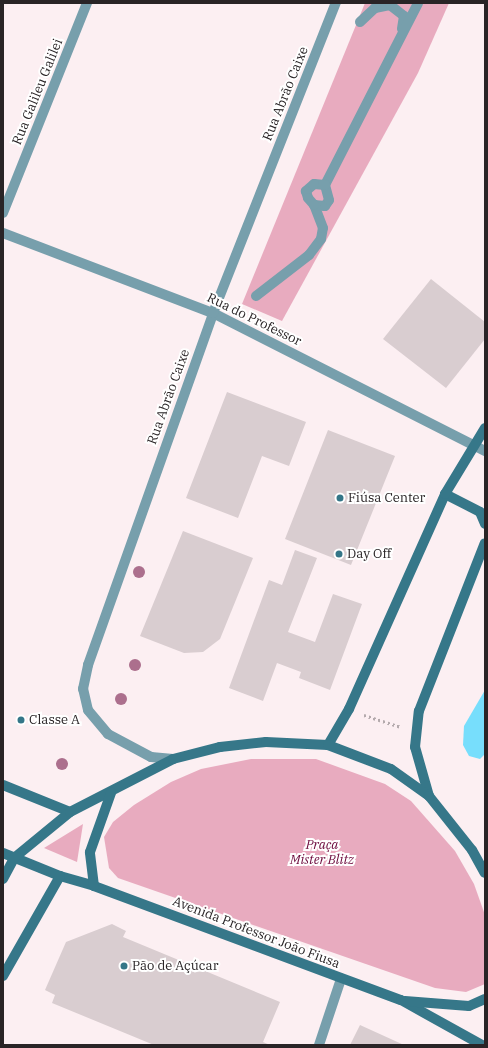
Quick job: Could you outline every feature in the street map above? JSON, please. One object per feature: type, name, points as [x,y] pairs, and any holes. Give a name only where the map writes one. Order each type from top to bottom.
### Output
[{"type":"main road","points":[[328,745],[348,709],[445,494],[485,428]]},
{"type":"main road","points":[[445,494],[480,512],[485,524]]},
{"type":"main road","points":[[429,796],[415,747],[416,732],[422,704],[485,543]]},
{"type":"main road","points":[[3,879],[14,858],[70,812],[111,793],[173,759],[228,746],[266,742],[328,745],[391,769],[429,796],[472,850],[485,874]]},
{"type":"main road","points":[[3,785],[70,812]]},
{"type":"main road","points":[[94,886],[90,852],[111,793]]},
{"type":"main road","name":"Avenida Professor João Fiusa","points":[[3,852],[14,858],[60,876],[94,886],[341,979],[401,1000],[482,1045]]},
{"type":"main road","points":[[3,976],[60,876]]},
{"type":"main road","points":[[401,1000],[469,1006],[485,1000]]},
{"type":"street","name":"Rua Galileu Galilei","points":[[3,213],[87,3]]},
{"type":"street","name":"Rua Abrão Caixe","points":[[173,759],[152,757],[108,734],[88,710],[83,689],[88,665],[213,313],[336,3]]},
{"type":"street","points":[[314,205],[325,206],[328,200],[325,185],[418,3]]},
{"type":"street","points":[[360,22],[375,8],[390,4],[404,16],[401,37]]},
{"type":"street","points":[[256,296],[309,255],[321,239],[324,228],[314,205],[308,198],[306,191],[314,184],[325,185]]},
{"type":"street","name":"Rua do Professor","points":[[3,233],[213,313],[485,451]]},
{"type":"street","points":[[319,1045],[341,979]]},
{"type":"path","points":[[348,709],[416,732]]},
{"type":"green space","points":[[365,3],[449,3],[418,73],[282,321],[242,304]]},
{"type":"green space","name":"Praça Mister Blitz","points":[[251,759],[316,759],[385,784],[411,801],[455,851],[474,884],[485,915],[485,984],[466,992],[435,988],[118,878],[109,868],[104,837],[113,822],[134,805],[171,782],[201,769]]},
{"type":"green space","points":[[83,824],[77,862],[44,848]]},
{"type":"water","points":[[485,690],[485,754],[480,759],[469,756],[463,745],[464,726]]},
{"type":"building","points":[[431,279],[485,322],[485,339],[446,388],[383,339]]},
{"type":"building","points":[[227,392],[306,422],[289,466],[262,456],[238,518],[186,498]]},
{"type":"building","name":"Fiúsa Center","points":[[328,430],[395,456],[351,565],[285,539]]},
{"type":"building","points":[[183,531],[253,558],[220,639],[203,652],[184,653],[140,636]]},
{"type":"building","points":[[295,550],[317,558],[288,632],[315,642],[333,594],[362,604],[330,690],[299,678],[301,672],[277,663],[263,701],[229,688],[269,580],[282,585]]},
{"type":"building","name":"Pão de Açúcar","points":[[112,924],[126,931],[123,937],[280,1002],[263,1042],[270,1045],[154,1045],[52,1003],[55,995],[45,990],[66,942]]},
{"type":"building","points":[[360,1025],[404,1045],[350,1045]]},
{"type":"place","name":"Fiúsa Center","points":[[340,498]]},
{"type":"place","name":"Day Off","points":[[339,554]]},
{"type":"place","name":"Classe A","points":[[21,720]]},
{"type":"place","name":"Pão de Açúcar","points":[[124,966]]}]
